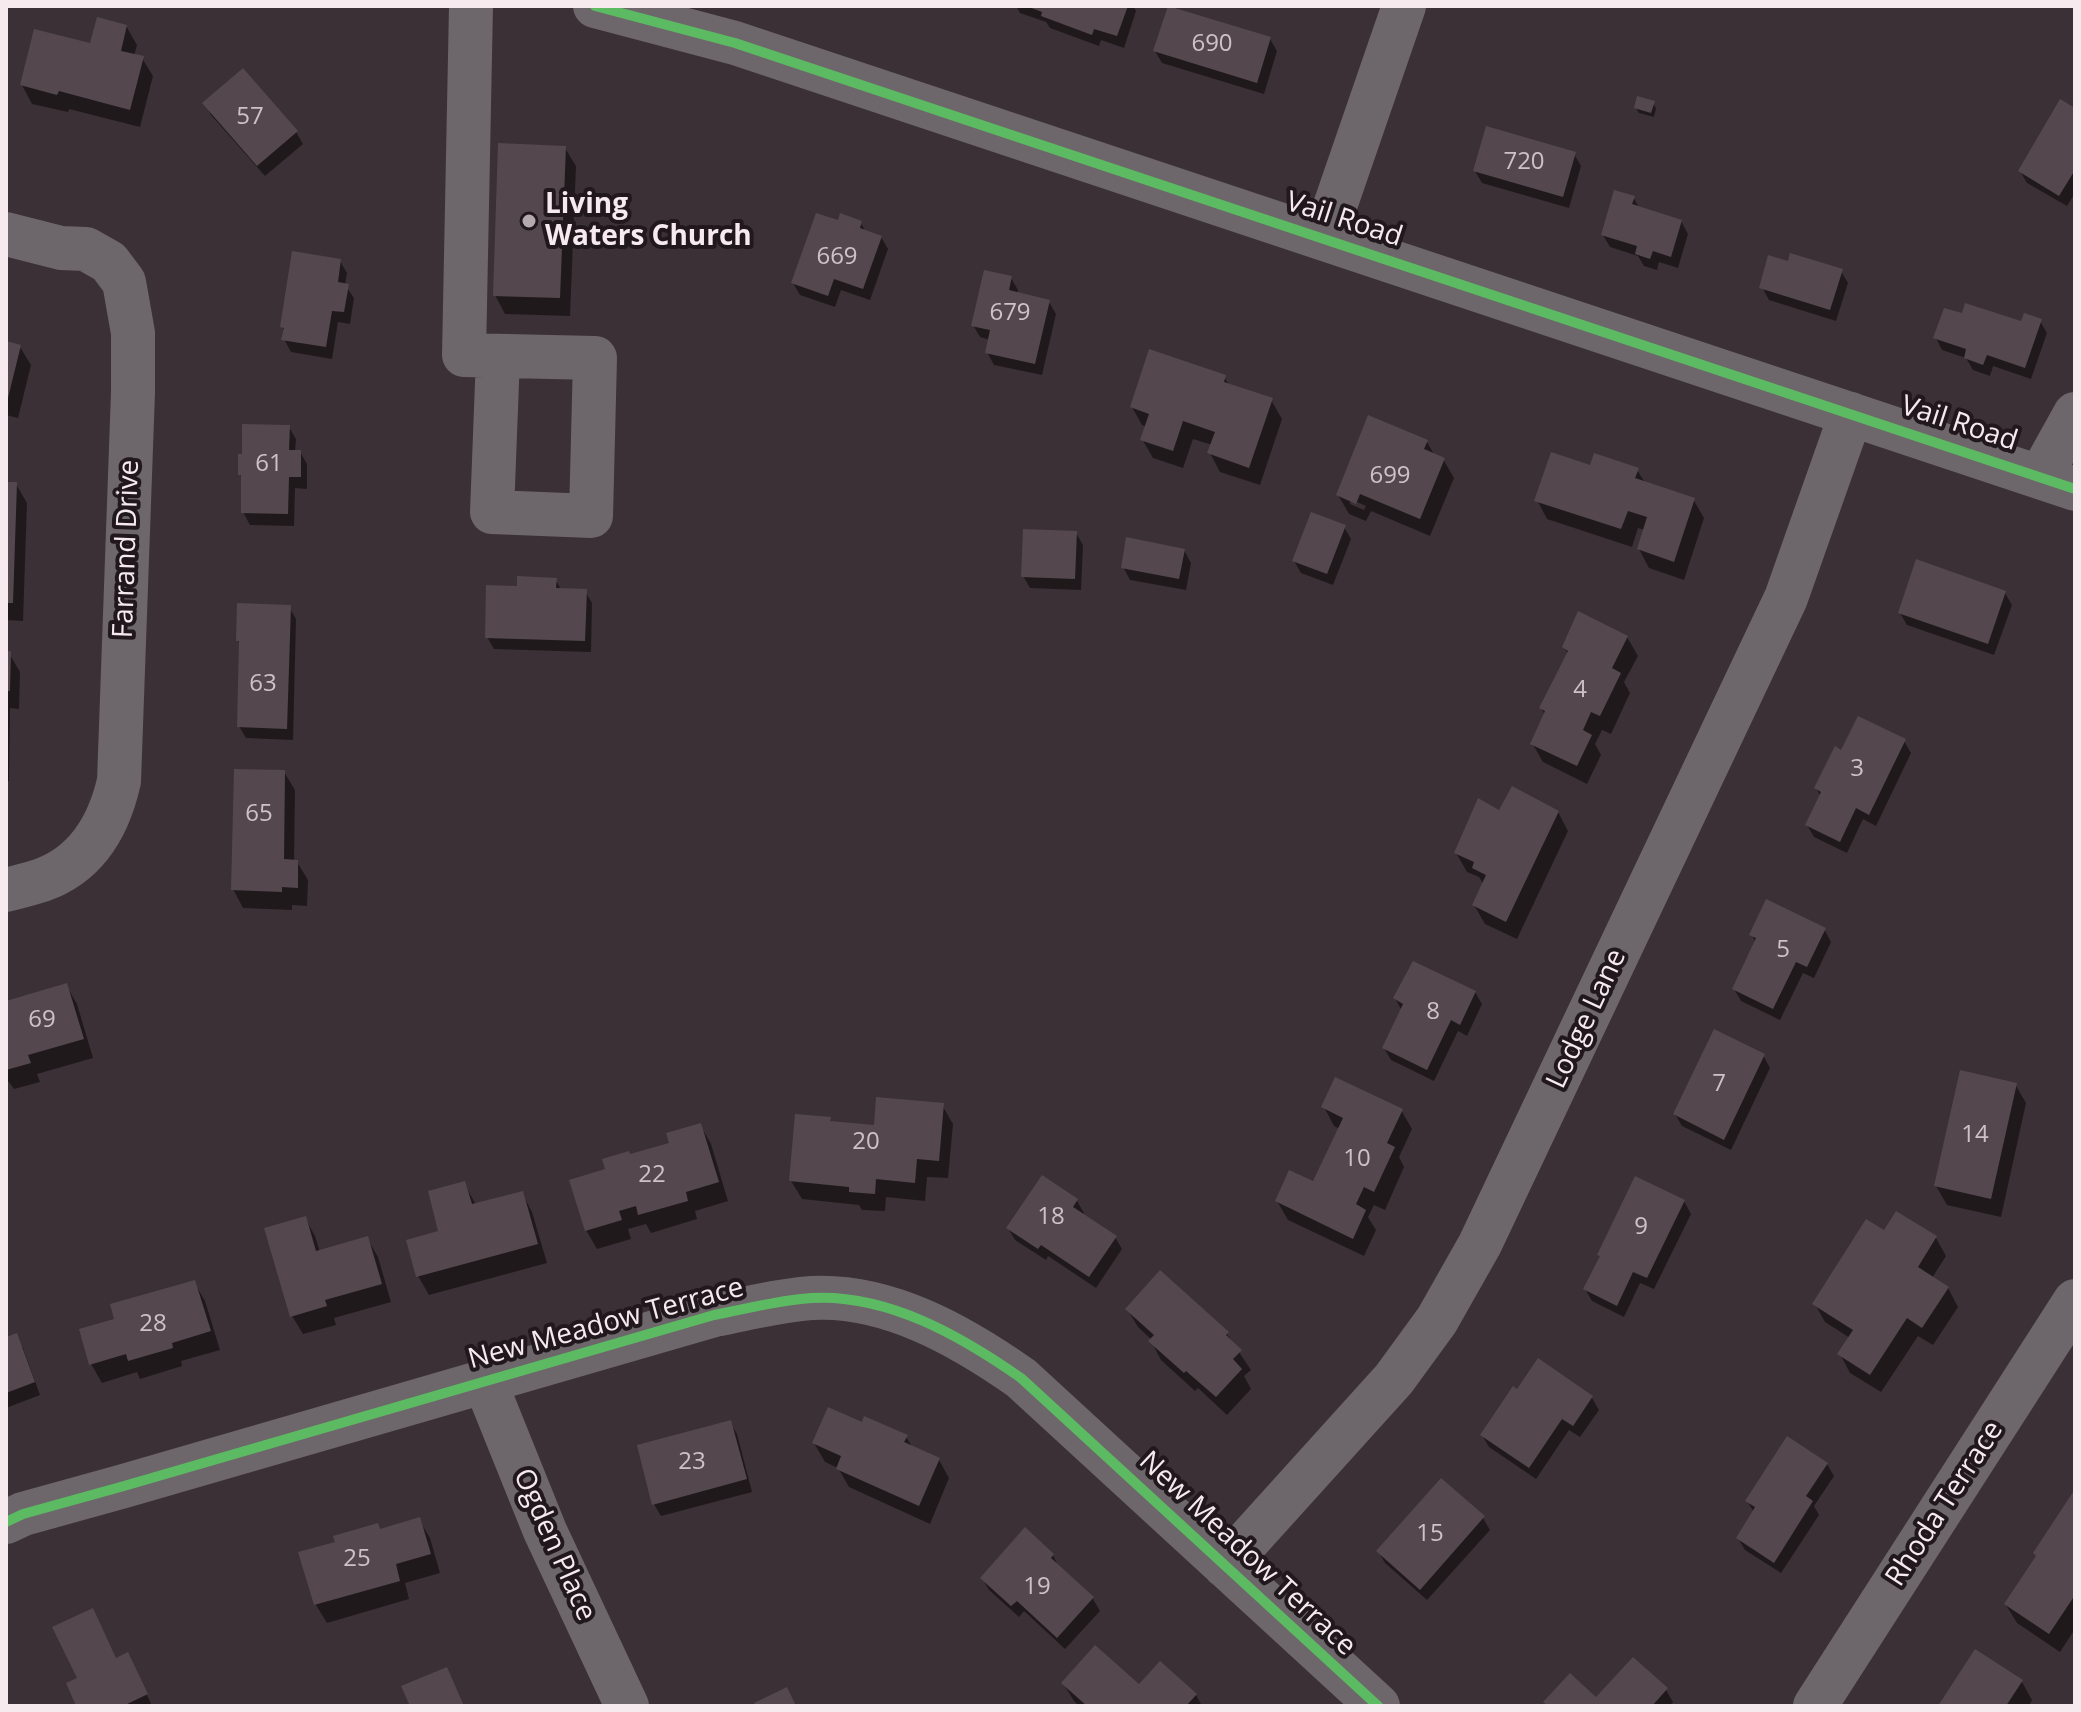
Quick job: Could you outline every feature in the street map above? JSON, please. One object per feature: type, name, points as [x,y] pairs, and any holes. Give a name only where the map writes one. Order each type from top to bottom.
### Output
[{"type":"street","points":[[471,6],[464,355],[498,357]]},
{"type":"street","name":"Vail Road","points":[[595,6],[735,43],[2058,483]]},
{"type":"street","points":[[1324,238],[1404,6]]},
{"type":"street","name":"Farrand Drive","points":[[6,234],[61,248],[86,249],[109,262],[124,282],[133,333],[119,781],[102,829],[87,850],[45,879],[6,890]]},
{"type":"street","name":"Lodge Lane","points":[[1225,1566],[1394,1379],[1437,1320],[1480,1244],[1786,598],[1851,414]]},
{"type":"street","points":[[2058,483],[2075,414]]},
{"type":"street","name":"New Meadow Terrace","points":[[6,1522],[23,1514],[714,1315],[809,1298],[834,1298],[884,1307],[945,1330],[979,1348],[1021,1378],[1378,1706]]},
{"type":"street","name":"Rhoda Terrace","points":[[1815,1706],[2075,1301]]},
{"type":"street","name":"Ogden Place","points":[[485,1382],[545,1531],[627,1706]]},
{"type":"building","points":[[1026,6],[1128,6],[1117,36],[1094,29],[1092,35],[1041,16],[1042,12]]},
{"type":"building","points":[[1168,6],[1271,37],[1257,83],[1153,51]]},
{"type":"building","points":[[97,17],[127,25],[121,51],[144,56],[130,110],[59,91],[57,95],[20,85],[34,29],[90,43]]},
{"type":"building","points":[[243,68],[298,131],[257,166],[202,103]]},
{"type":"building","points":[[1637,96],[1655,101],[1651,113],[1634,108]]},
{"type":"building","points":[[2060,99],[2075,108],[2075,170],[2059,196],[2018,171]]},
{"type":"building","points":[[1486,126],[1576,152],[1563,197],[1473,171]]},
{"type":"building","name":"Living Waters Church","points":[[498,143],[566,146],[560,298],[493,296]]},
{"type":"building","points":[[1614,190],[1635,196],[1632,204],[1682,220],[1671,257],[1653,251],[1650,259],[1635,254],[1637,246],[1601,235]]},
{"type":"building","points":[[816,213],[838,220],[840,213],[862,221],[860,228],[882,236],[863,289],[834,279],[828,296],[791,283]]},
{"type":"building","points":[[292,251],[341,259],[338,282],[349,284],[344,312],[332,311],[326,347],[281,340],[284,328],[280,327]]},
{"type":"building","points":[[1790,253],[1843,269],[1830,310],[1759,288],[1768,255],[1788,261]]},
{"type":"building","points":[[984,270],[1012,276],[1009,290],[1050,300],[1035,364],[985,353],[990,330],[971,326]]},
{"type":"building","points":[[1965,303],[2021,321],[2024,313],[2042,319],[2025,368],[1987,355],[1983,365],[1964,358],[1966,349],[1933,338],[1944,308],[1962,313]]},
{"type":"building","points":[[6,341],[21,345],[7,402],[6,402]]},
{"type":"building","points":[[1149,349],[1226,375],[1224,382],[1273,398],[1249,468],[1207,453],[1215,432],[1183,421],[1173,451],[1140,440],[1149,414],[1130,407]]},
{"type":"building","points":[[1368,415],[1428,440],[1424,449],[1445,458],[1420,519],[1360,494],[1356,504],[1336,495]]},
{"type":"building","points":[[242,424],[290,425],[289,450],[301,450],[301,477],[289,477],[288,514],[241,513],[238,454],[242,454]]},
{"type":"building","points":[[1551,452],[1590,465],[1594,453],[1639,468],[1635,478],[1695,498],[1674,562],[1637,549],[1647,517],[1628,511],[1621,529],[1534,501]]},
{"type":"building","points":[[6,482],[17,482],[13,603],[6,603]]},
{"type":"building","points":[[1311,512],[1346,525],[1327,574],[1292,561]]},
{"type":"building","points":[[1023,529],[1077,531],[1075,579],[1021,577]]},
{"type":"building","points":[[1126,537],[1185,549],[1179,579],[1121,568]]},
{"type":"building","points":[[1916,559],[2006,591],[1988,644],[1898,613]]},
{"type":"building","points":[[517,576],[557,578],[556,588],[587,589],[585,641],[485,638],[486,585],[517,586]]},
{"type":"building","points":[[237,603],[291,605],[287,729],[237,727]]},
{"type":"building","points":[[1578,611],[1628,636],[1612,668],[1621,673],[1600,716],[1591,712],[1583,730],[1592,735],[1577,766],[1530,744],[1545,711],[1539,708],[1568,651],[1562,647]]},
{"type":"building","points":[[6,651],[11,651],[10,691],[6,691]]},
{"type":"building","points":[[1858,716],[1906,739],[1869,815],[1856,808],[1840,842],[1805,825],[1821,792],[1814,788],[1835,746],[1841,750]]},
{"type":"building","points":[[234,769],[285,770],[284,859],[298,860],[298,888],[282,887],[282,892],[231,890]]},
{"type":"building","points":[[1512,786],[1559,811],[1506,922],[1472,905],[1486,875],[1472,868],[1474,862],[1454,853],[1478,798],[1499,810]]},
{"type":"building","points":[[1766,899],[1826,928],[1807,967],[1796,962],[1773,1009],[1732,989],[1756,938],[1749,935]]},
{"type":"building","points":[[1413,961],[1476,991],[1460,1025],[1451,1020],[1427,1070],[1382,1048],[1403,1004],[1393,998]]},
{"type":"building","points":[[67,983],[84,1039],[28,1055],[31,1063],[6,1070],[6,1001]]},
{"type":"building","points":[[1714,1029],[1765,1054],[1724,1140],[1673,1114]]},
{"type":"building","points":[[1960,1070],[2017,1083],[1991,1199],[1934,1186]]},
{"type":"building","points":[[1335,1077],[1403,1109],[1387,1143],[1395,1147],[1374,1192],[1364,1187],[1356,1204],[1366,1210],[1353,1239],[1275,1201],[1289,1170],[1313,1181],[1343,1118],[1321,1107]]},
{"type":"building","points":[[876,1097],[944,1103],[939,1161],[917,1159],[915,1183],[876,1179],[875,1194],[849,1192],[849,1187],[789,1181],[795,1114],[874,1125]]},
{"type":"building","points":[[701,1123],[719,1182],[686,1192],[688,1201],[638,1215],[636,1206],[619,1211],[622,1220],[585,1231],[569,1180],[605,1169],[602,1159],[669,1143],[666,1133]]},
{"type":"building","points":[[1042,1175],[1078,1199],[1073,1207],[1117,1236],[1089,1277],[1041,1245],[1038,1249],[1006,1228]]},
{"type":"building","points":[[1635,1176],[1685,1200],[1647,1278],[1633,1272],[1617,1306],[1583,1289]]},
{"type":"building","points":[[465,1181],[472,1204],[523,1191],[538,1244],[416,1277],[406,1240],[438,1231],[428,1191]]},
{"type":"building","points":[[1896,1211],[1937,1236],[1918,1267],[1949,1287],[1922,1328],[1907,1318],[1870,1375],[1837,1354],[1853,1330],[1812,1304],[1866,1219],[1884,1230]]},
{"type":"building","points":[[306,1216],[316,1251],[368,1236],[382,1284],[325,1300],[327,1306],[290,1317],[264,1228]]},
{"type":"building","points":[[1160,1270],[1229,1332],[1226,1335],[1242,1350],[1233,1359],[1242,1369],[1216,1397],[1148,1341],[1154,1335],[1125,1309]]},
{"type":"building","points":[[195,1280],[211,1331],[172,1343],[173,1348],[128,1361],[126,1354],[89,1365],[79,1329],[114,1319],[110,1304]]},
{"type":"building","points":[[17,1333],[35,1382],[6,1393],[6,1337]]},
{"type":"building","points":[[1538,1358],[1593,1396],[1573,1426],[1562,1419],[1529,1468],[1480,1435],[1513,1386],[1517,1389]]},
{"type":"building","points":[[828,1407],[862,1422],[864,1416],[908,1435],[904,1442],[940,1458],[919,1506],[836,1469],[841,1456],[812,1443]]},
{"type":"building","points":[[731,1420],[747,1479],[652,1505],[637,1445]]},
{"type":"building","points":[[1787,1436],[1828,1463],[1806,1496],[1813,1501],[1774,1563],[1736,1538],[1755,1507],[1745,1501]]},
{"type":"building","points":[[1441,1478],[1485,1516],[1420,1590],[1376,1551]]},
{"type":"building","points":[[2075,1489],[2075,1595],[2049,1634],[2004,1604]]},
{"type":"building","points":[[420,1517],[431,1554],[396,1564],[400,1581],[314,1605],[298,1552],[335,1542],[333,1536],[378,1523],[380,1529]]},
{"type":"building","points":[[1025,1527],[1054,1554],[1051,1558],[1094,1597],[1057,1638],[1017,1601],[1011,1606],[980,1578]]},
{"type":"building","points":[[93,1608],[116,1658],[128,1652],[148,1694],[123,1706],[76,1706],[66,1683],[77,1678],[52,1627]]},
{"type":"building","points":[[1095,1645],[1139,1684],[1160,1661],[1197,1694],[1186,1706],[1087,1706],[1061,1683]]},
{"type":"building","points":[[1975,1649],[2023,1680],[2006,1706],[1938,1706]]},
{"type":"building","points":[[1633,1657],[1668,1688],[1652,1706],[1548,1706],[1543,1702],[1570,1673],[1596,1697]]},
{"type":"building","points":[[447,1667],[464,1706],[410,1706],[401,1686]]},
{"type":"building","points":[[787,1687],[796,1706],[756,1706],[754,1703]]},
{"type":"cycle path","points":[[595,6],[735,43],[2075,489]]},
{"type":"cycle path","points":[[6,1522],[23,1514],[714,1315],[787,1301],[840,1299],[896,1310],[922,1321],[974,1347],[1021,1378],[1378,1706]]},
{"type":"place","name":"Living Waters Church","points":[[529,221]]}]
